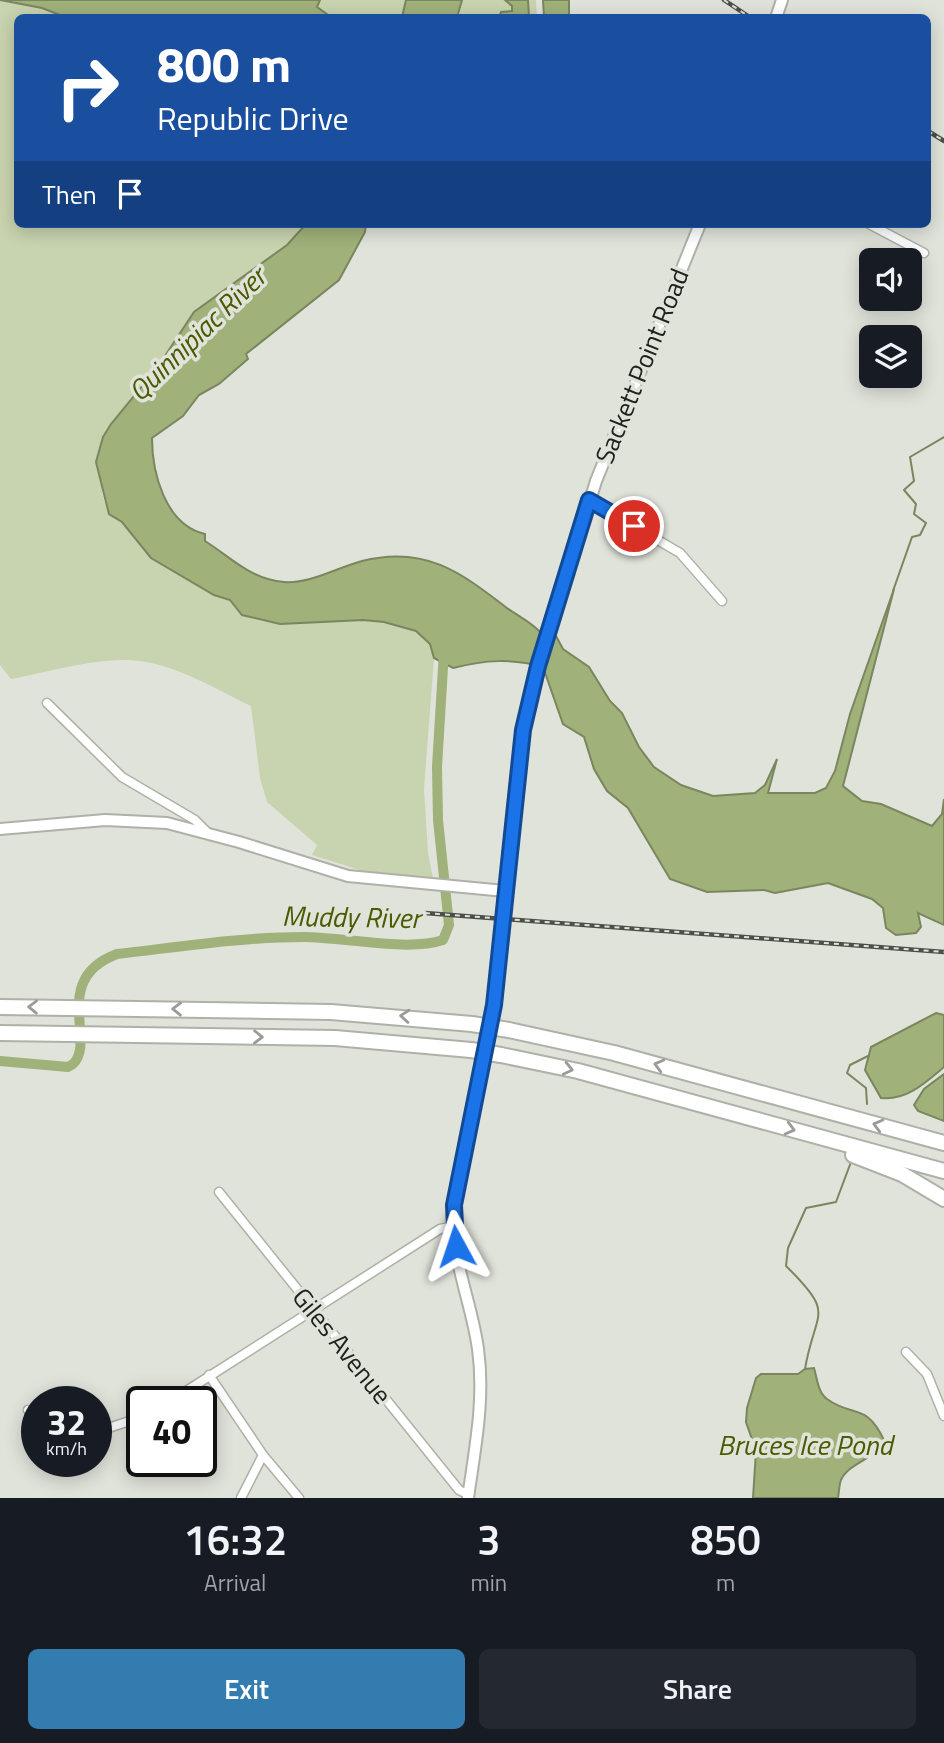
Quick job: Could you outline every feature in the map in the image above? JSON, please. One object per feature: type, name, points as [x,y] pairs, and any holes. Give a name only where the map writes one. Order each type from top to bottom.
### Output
[{"type":"highway","points":[[0,1007],[360,1013],[472,1024],[614,1054],[944,1143]]},
{"type":"highway","points":[[0,1033],[368,1040],[471,1050],[589,1074],[944,1171]]},
{"type":"highway","points":[[836,1141],[849,1154],[902,1174],[944,1199]]},
{"type":"street","name":"Sackett Point Road","points":[[468,1496],[478,1432],[481,1379],[478,1347],[453,1226],[455,1194],[494,1005],[521,741],[538,666],[589,500],[698,228]]},
{"type":"street","points":[[876,228],[923,253]]},
{"type":"street","points":[[589,500],[680,553],[722,601]]},
{"type":"street","points":[[47,702],[122,777],[195,820],[207,833]]},
{"type":"street","points":[[0,829],[131,819],[207,833],[348,876],[505,891]]},
{"type":"street","name":"Giles Avenue","points":[[219,1192],[459,1490],[468,1496]]},
{"type":"street","points":[[193,1386],[440,1229],[453,1226]]},
{"type":"street","points":[[906,1352],[927,1374],[944,1416]]},
{"type":"street","points":[[209,1375],[263,1455],[299,1498]]},
{"type":"street","points":[[241,1498],[263,1455]]},
{"type":"shaded area","points":[[308,0],[536,0],[537,14],[327,14]]},
{"type":"shaded area","points":[[0,1],[42,8],[57,14],[14,14],[14,228],[302,228],[287,245],[191,316],[157,368],[103,437],[96,462],[103,486],[102,494],[109,514],[122,522],[151,558],[214,595],[230,600],[242,615],[280,624],[363,620],[384,622],[416,631],[430,644],[434,658],[424,789],[428,853],[433,878],[363,871],[312,855],[317,845],[267,802],[260,778],[251,706],[207,684],[161,666],[129,660],[85,664],[11,679],[0,665]]},
{"type":"water","points":[[0,0],[320,0],[317,7],[327,14],[57,14],[42,8]]},
{"type":"water","points":[[406,0],[462,0],[458,14],[403,14]]},
{"type":"water","points":[[505,0],[528,0],[529,14],[500,14],[512,11],[512,6]]},
{"type":"water","points":[[543,0],[569,0],[569,14],[544,14]]},
{"type":"water","name":"Quinnipiac River","points":[[302,228],[366,228],[339,280],[246,354],[248,359],[219,384],[199,395],[183,416],[152,438],[158,481],[171,509],[180,520],[191,529],[205,534],[205,541],[242,567],[272,580],[304,581],[362,561],[384,557],[423,559],[457,573],[542,634],[556,636],[563,649],[589,667],[610,701],[622,713],[639,747],[654,767],[681,785],[713,796],[755,793],[765,785],[777,759],[768,793],[815,793],[826,788],[835,771],[850,714],[894,589],[843,786],[862,801],[881,804],[932,826],[942,814],[944,799],[944,925],[918,913],[921,927],[916,933],[896,935],[886,928],[883,908],[872,899],[828,883],[775,893],[764,890],[707,892],[670,879],[628,808],[607,791],[594,769],[584,737],[563,724],[543,667],[498,661],[453,668],[434,658],[430,644],[416,631],[384,622],[363,620],[280,624],[242,615],[230,600],[214,595],[151,558],[122,522],[109,514],[96,462],[103,437],[157,368],[194,312],[287,245]]},
{"type":"water","points":[[936,1013],[944,1015],[944,1067],[907,1094],[881,1098],[865,1070],[871,1047]]},
{"type":"water","points":[[944,1074],[944,1121],[918,1111],[914,1105],[924,1089]]},
{"type":"water","name":"Bruces Ice Pond","points":[[814,1368],[824,1396],[836,1405],[865,1415],[884,1440],[875,1452],[845,1474],[840,1482],[838,1498],[753,1498],[756,1451],[746,1422],[747,1408],[756,1378],[761,1374],[798,1374],[805,1369]]},
{"type":"waterway","points":[[893,591],[912,537],[920,535],[926,523],[914,514],[916,504],[904,490],[914,481],[910,457],[944,437]]},
{"type":"waterway","name":"Muddy River","points":[[0,1061],[68,1067],[73,1064],[79,1054],[81,1041],[80,994],[85,978],[97,965],[117,954],[280,937],[412,945],[443,940],[449,925],[438,820],[437,767],[444,651]]},
{"type":"waterway","points":[[867,1104],[866,1088],[847,1073],[850,1065],[868,1056]]},
{"type":"waterway","points":[[805,1369],[817,1323],[817,1305],[802,1282],[786,1266],[788,1248],[806,1208],[836,1202],[851,1162]]},
{"type":"railway","points":[[724,0],[745,14]]},
{"type":"railway","points":[[931,133],[944,141]]},
{"type":"railway","points":[[425,913],[944,952]]},
{"type":"route","points":[[456,1246],[454,1205],[494,1005],[517,772],[531,693],[589,500],[634,526]]}]
